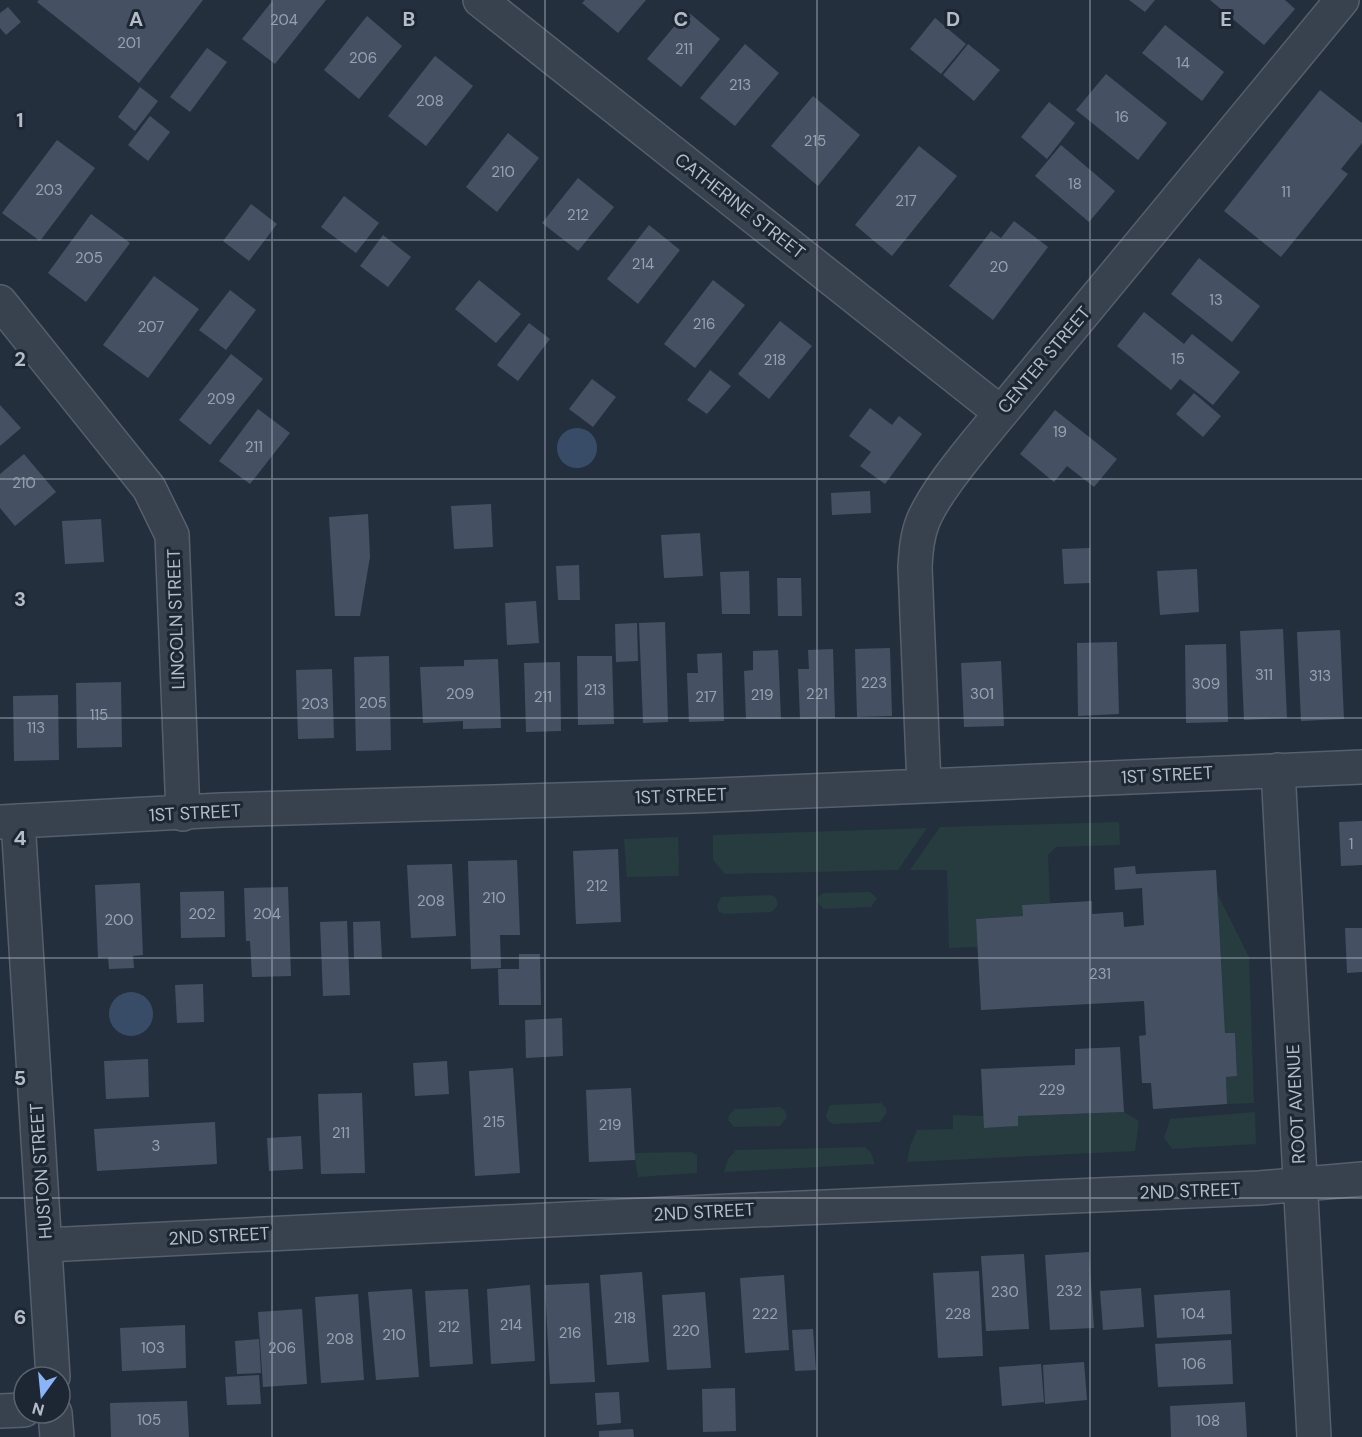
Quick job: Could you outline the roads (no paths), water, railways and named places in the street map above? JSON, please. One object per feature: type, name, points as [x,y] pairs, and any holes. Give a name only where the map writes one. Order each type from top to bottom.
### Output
[{"type":"street","name":"CATHERINE STREET","points":[[480,0],[1001,413]]},
{"type":"street","name":"CENTER STREET","points":[[924,786],[915,567],[916,543],[924,520],[953,472],[1342,0]]},
{"type":"street","name":"LINCOLN STREET","points":[[0,302],[149,488],[172,535],[183,814]]},
{"type":"street","name":"1ST STREET","points":[[9,821],[183,814],[221,810],[681,796],[1362,767]]},
{"type":"street","name":"ROOT AVENUE","points":[[1278,770],[1314,1437]]},
{"type":"street","name":"HUSTON STREET","points":[[9,821],[46,1245],[52,1365]]},
{"type":"street","name":"2ND STREET","points":[[46,1245],[1247,1188],[1362,1179]]},
{"type":"water","points":[[577,428],[591,434],[597,448],[591,462],[577,468],[563,462],[557,448],[563,434]]},
{"type":"water","points":[[131,992],[146,999],[153,1014],[146,1029],[131,1036],[116,1029],[109,1014],[116,999]]}]
